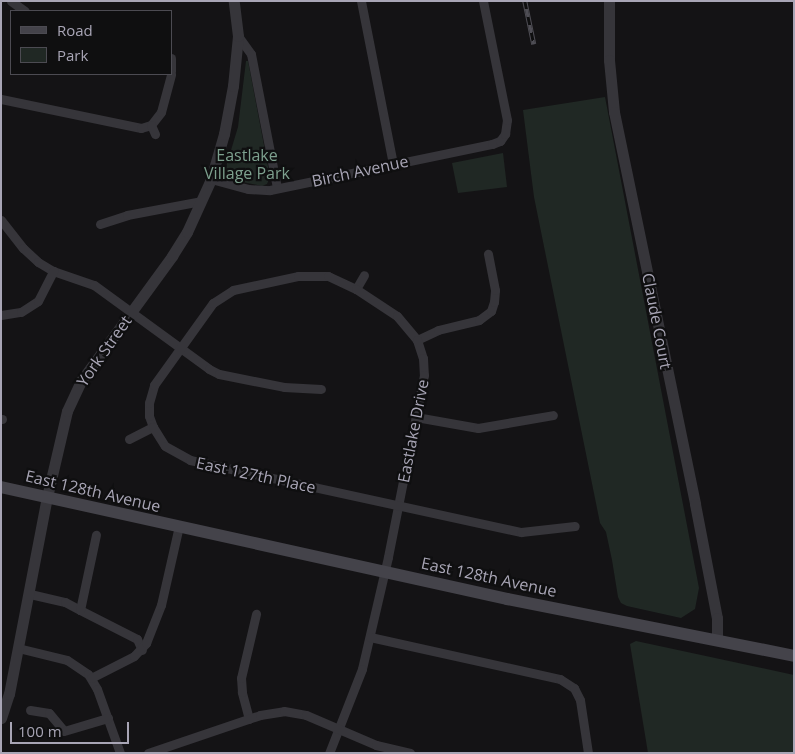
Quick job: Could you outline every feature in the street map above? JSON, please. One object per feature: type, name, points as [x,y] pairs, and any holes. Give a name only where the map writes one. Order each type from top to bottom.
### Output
[{"type":"main road","name":"East 128th Avenue","points":[[1,487],[517,600],[794,656]]},
{"type":"street","points":[[11,1],[24,10]]},
{"type":"street","name":"York Street","points":[[1,718],[30,594],[47,497],[63,424],[71,400],[81,381],[172,256],[187,232],[211,179],[228,118],[238,36],[234,1]]},
{"type":"street","points":[[361,1],[393,164]]},
{"type":"street","name":"Birch Avenue","points":[[211,179],[248,189],[277,188],[492,144],[502,139],[505,134],[507,120],[484,1]]},
{"type":"street","name":"Claude Court","points":[[609,1],[610,60],[614,112],[695,504],[717,618],[717,639]]},
{"type":"street","points":[[238,36],[251,54],[277,188]]},
{"type":"street","points":[[1,99],[141,128],[151,125],[163,107],[170,75]]},
{"type":"street","points":[[151,125],[155,134]]},
{"type":"street","points":[[100,224],[127,215],[201,200]]},
{"type":"street","points":[[1,220],[32,257],[54,270],[89,282],[132,311],[208,369],[219,374],[284,388],[321,389]]},
{"type":"street","points":[[417,340],[438,330],[479,320],[491,311],[495,290],[488,254]]},
{"type":"street","points":[[1,315],[24,316],[42,296],[54,270]]},
{"type":"street","name":"Eastlake Drive","points":[[153,427],[149,416],[149,403],[154,385],[213,304],[233,290],[312,275],[328,276],[356,289],[397,316],[417,340],[425,369],[399,506],[362,670],[329,753]]},
{"type":"street","points":[[356,289],[364,276]]},
{"type":"street","points":[[416,417],[478,428],[553,415]]},
{"type":"street","points":[[129,438],[153,427]]},
{"type":"street","name":"East 127th Place","points":[[153,427],[165,446],[190,460],[521,532],[575,526]]},
{"type":"street","name":"East 128th Avenue","points":[[142,650],[161,605],[178,526]]},
{"type":"street","points":[[80,610],[96,535]]},
{"type":"street","points":[[30,594],[65,602],[137,639],[142,650],[91,678]]},
{"type":"street","points":[[249,719],[242,692],[241,678],[256,614]]},
{"type":"street","points":[[370,637],[560,679],[569,683],[577,693],[588,753]]},
{"type":"street","points":[[18,648],[68,660],[91,678],[120,753]]},
{"type":"street","points":[[30,710],[49,714],[64,731],[108,718]]},
{"type":"street","points":[[148,753],[249,719],[284,711],[306,715],[376,745],[410,753]]},
{"type":"green space","name":"Eastlake Village Park","points":[[246,61],[248,61],[270,177],[267,184],[262,186],[228,179],[225,170],[238,127]]},
{"type":"green space","points":[[605,97],[699,588],[695,609],[681,618],[627,606],[621,603],[618,597],[606,532],[600,523],[534,197],[523,110]]},
{"type":"green space","points":[[503,153],[507,187],[458,193],[452,163]]},
{"type":"green space","points":[[636,641],[794,675],[794,753],[648,753],[630,644]]},
{"type":"railway","points":[[525,1],[534,44]]}]
